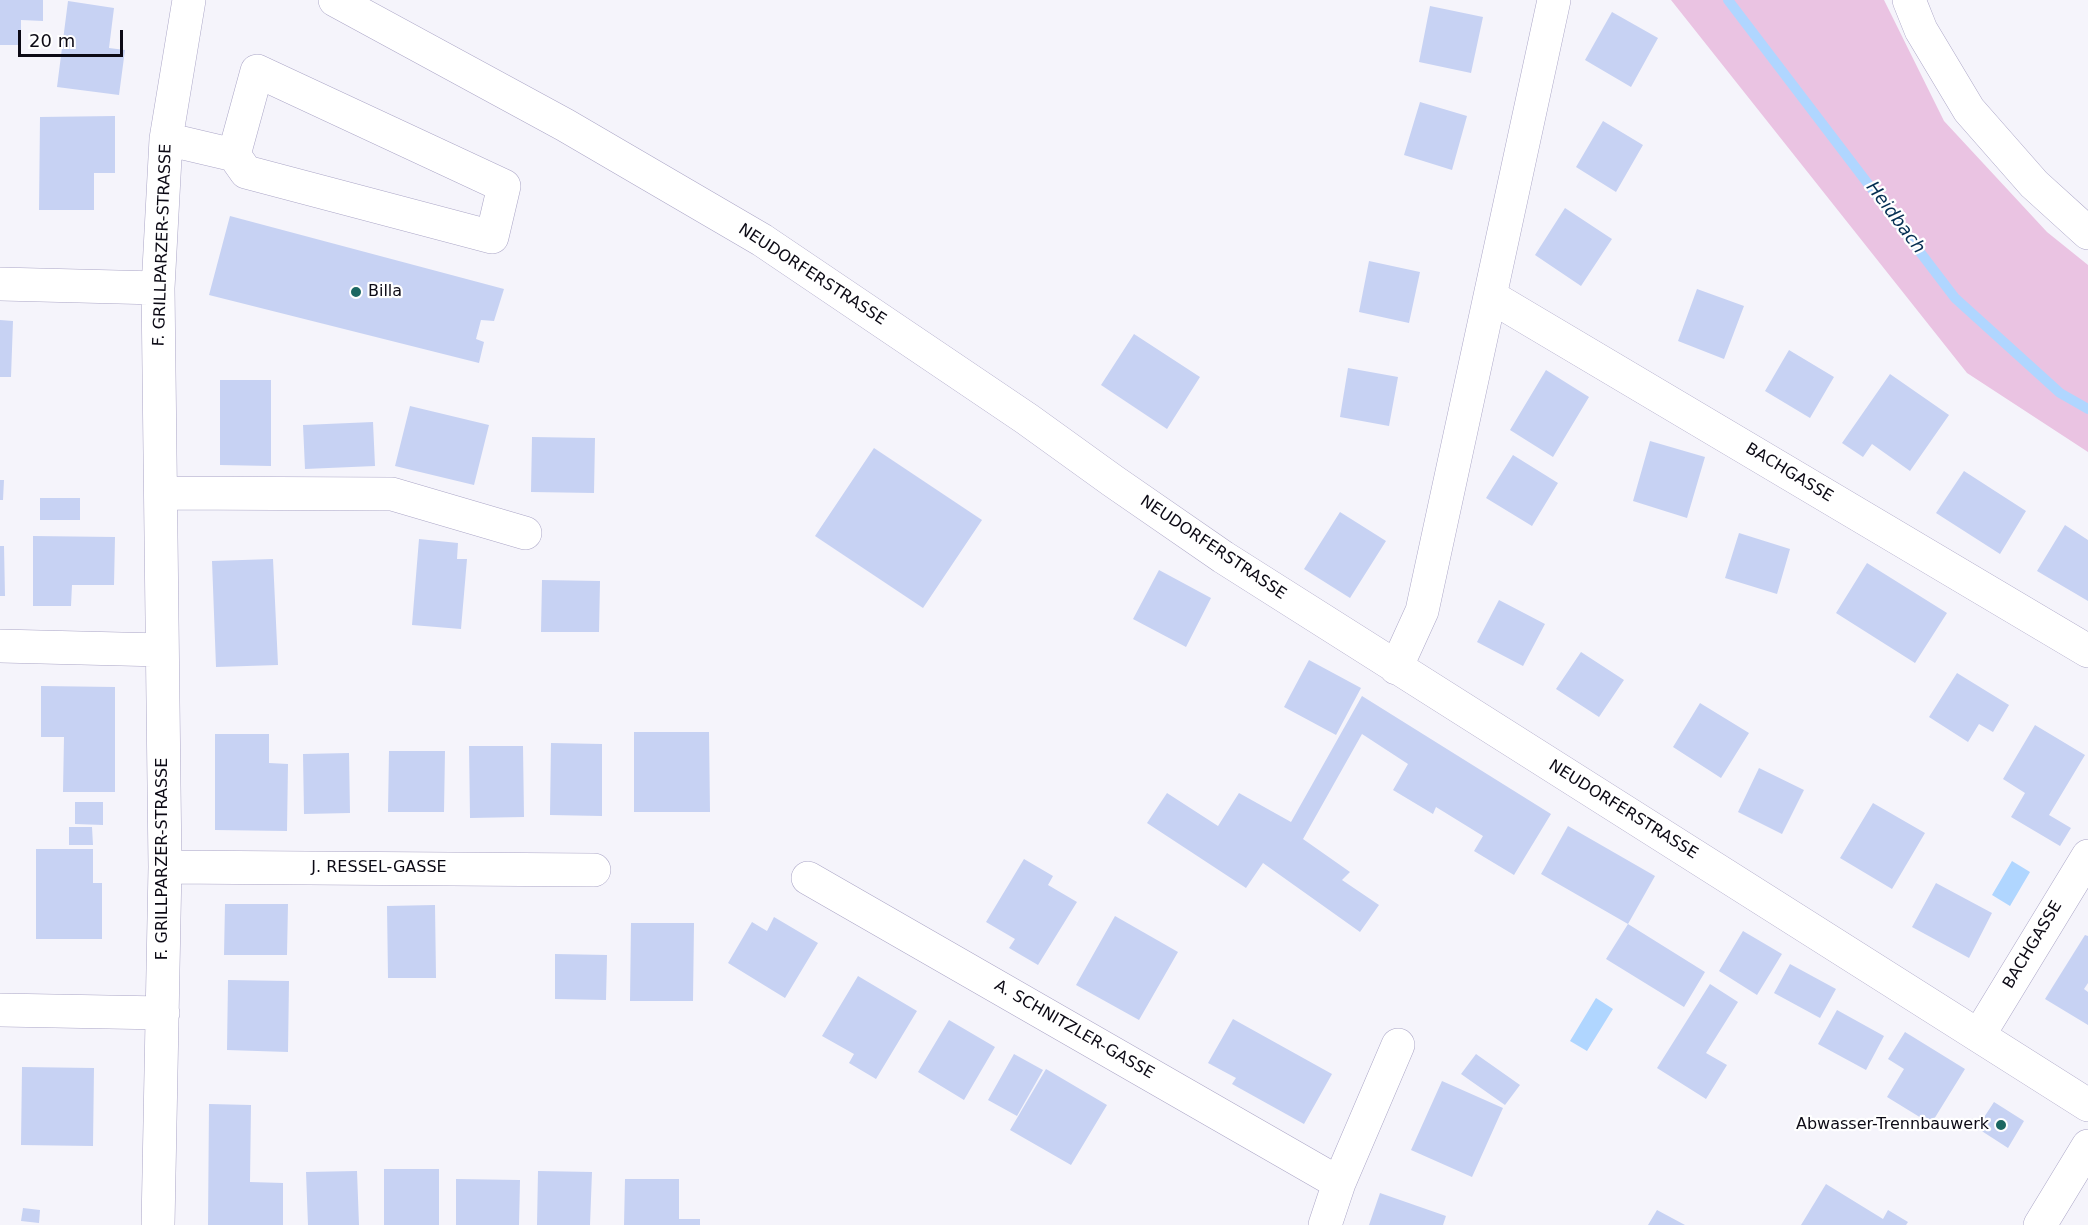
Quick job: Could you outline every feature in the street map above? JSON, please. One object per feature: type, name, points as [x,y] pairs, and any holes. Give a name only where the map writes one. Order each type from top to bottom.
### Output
[{"type":"street","name":"F. GRILLPARZER-STRASSE","points":[[158,1225],[165,867],[158,288],[166,139],[189,0]]},
{"type":"street","name":"NEUDORFERSTRASSE","points":[[335,0],[565,125],[762,240],[1027,419],[1224,557],[2088,1105]]},
{"type":"street","points":[[1396,668],[1422,611],[1554,0]]},
{"type":"street","points":[[1909,0],[1921,30],[1969,110],[2034,184],[2088,233]]},
{"type":"street","points":[[166,139],[234,155],[246,172],[492,237],[504,186],[257,71],[234,155]]},
{"type":"street","points":[[0,284],[158,288]]},
{"type":"street","name":"BACHGASSE","points":[[1490,296],[2088,651]]},
{"type":"street","points":[[161,493],[392,494],[525,533]]},
{"type":"street","points":[[0,646],[162,650]]},
{"type":"street","name":"BACHGASSE","points":[[1979,1035],[2088,856]]},
{"type":"street","name":"J. RESSEL-GASSE","points":[[165,867],[594,870]]},
{"type":"street","name":"A. SCHNITZLER-GASSE","points":[[808,878],[1339,1183]]},
{"type":"street","points":[[0,1010],[163,1013]]},
{"type":"street","points":[[1325,1225],[1339,1183],[1398,1045]]},
{"type":"street","points":[[2040,1225],[2088,1146]]},
{"type":"shaded area","points":[[1671,0],[1884,0],[1944,121],[2047,232],[2088,265],[2088,452],[1967,373]]},
{"type":"water","points":[[2012,861],[2030,872],[2010,906],[1992,895]]},
{"type":"water","points":[[1596,998],[1613,1009],[1587,1051],[1570,1041]]},
{"type":"building","points":[[0,0],[43,0],[43,21],[21,20],[21,45],[0,45]]},
{"type":"building","points":[[68,1],[114,8],[109,48],[125,50],[119,95],[57,87]]},
{"type":"building","points":[[1430,6],[1483,17],[1471,73],[1419,62]]},
{"type":"building","points":[[1612,12],[1658,38],[1631,87],[1585,60]]},
{"type":"building","points":[[1420,102],[1467,116],[1452,170],[1404,155]]},
{"type":"building","points":[[115,116],[115,173],[94,173],[94,210],[39,210],[40,117]]},
{"type":"building","points":[[1603,121],[1643,145],[1616,192],[1576,167]]},
{"type":"building","points":[[1565,208],[1612,239],[1581,286],[1535,255]]},
{"type":"building","name":"Billa","points":[[230,216],[504,289],[494,321],[481,320],[476,339],[484,342],[479,363],[209,295]]},
{"type":"building","points":[[1369,261],[1420,272],[1409,323],[1359,312]]},
{"type":"building","points":[[1697,289],[1744,306],[1724,359],[1678,341]]},
{"type":"building","points":[[0,320],[13,321],[11,377],[0,377]]},
{"type":"building","points":[[1134,334],[1200,377],[1167,429],[1101,385]]},
{"type":"building","points":[[1789,350],[1834,377],[1810,418],[1765,391]]},
{"type":"building","points":[[1348,368],[1398,377],[1389,426],[1340,417]]},
{"type":"building","points":[[1546,370],[1589,397],[1553,457],[1510,430]]},
{"type":"building","points":[[1890,374],[1949,415],[1910,471],[1872,444],[1863,457],[1842,443]]},
{"type":"building","points":[[220,380],[271,380],[271,466],[220,465]]},
{"type":"building","points":[[410,406],[489,425],[474,485],[395,466]]},
{"type":"building","points":[[373,422],[375,466],[305,469],[303,425]]},
{"type":"building","points":[[532,437],[595,438],[594,493],[531,492]]},
{"type":"building","points":[[1650,441],[1705,457],[1687,518],[1633,501]]},
{"type":"building","points":[[874,448],[982,520],[923,608],[815,536]]},
{"type":"building","points":[[1513,455],[1558,483],[1532,526],[1486,498]]},
{"type":"building","points":[[1964,471],[2026,511],[2000,554],[1936,513]]},
{"type":"building","points":[[0,480],[4,480],[3,500],[0,500]]},
{"type":"building","points":[[40,498],[80,498],[80,520],[40,520]]},
{"type":"building","points":[[1340,512],[1386,541],[1350,598],[1304,569]]},
{"type":"building","points":[[2065,525],[2088,540],[2088,601],[2037,571]]},
{"type":"building","points":[[1739,533],[1790,549],[1777,594],[1725,578]]},
{"type":"building","points":[[33,536],[115,537],[114,585],[72,585],[71,606],[33,606]]},
{"type":"building","points":[[419,539],[458,543],[457,559],[467,559],[461,629],[412,625]]},
{"type":"building","points":[[0,546],[4,546],[5,596],[0,596]]},
{"type":"building","points":[[273,559],[278,665],[216,667],[212,561]]},
{"type":"building","points":[[1867,563],[1947,613],[1915,663],[1836,613]]},
{"type":"building","points":[[1159,570],[1211,598],[1186,647],[1133,619]]},
{"type":"building","points":[[542,580],[600,581],[599,632],[541,632]]},
{"type":"building","points":[[1499,600],[1545,624],[1523,666],[1477,642]]},
{"type":"building","points":[[1581,652],[1624,680],[1599,717],[1556,689]]},
{"type":"building","points":[[1309,660],[1361,688],[1336,735],[1284,707]]},
{"type":"building","points":[[1957,673],[2009,705],[1993,732],[1979,724],[1968,742],[1929,717]]},
{"type":"building","points":[[41,686],[115,687],[115,792],[63,792],[64,737],[41,737]]},
{"type":"building","points":[[1362,696],[1551,814],[1514,875],[1474,851],[1483,836],[1436,807],[1433,814],[1393,790],[1408,764],[1362,734],[1303,839],[1350,872],[1342,880],[1379,905],[1360,932],[1263,863],[1246,888],[1147,823],[1167,793],[1218,826],[1239,793],[1291,822]]},
{"type":"building","points":[[1700,703],[1749,733],[1721,778],[1673,747]]},
{"type":"building","points":[[2035,725],[2085,755],[2049,815],[2071,828],[2060,846],[2011,817],[2025,793],[2003,779]]},
{"type":"building","points":[[634,732],[709,732],[710,812],[634,812]]},
{"type":"building","points":[[215,734],[269,734],[269,763],[288,764],[287,831],[215,830]]},
{"type":"building","points":[[551,743],[602,744],[602,816],[550,815]]},
{"type":"building","points":[[469,746],[523,746],[524,817],[470,818]]},
{"type":"building","points":[[389,751],[445,751],[444,812],[388,812]]},
{"type":"building","points":[[349,753],[350,813],[304,814],[303,754]]},
{"type":"building","points":[[1759,768],[1804,790],[1782,834],[1738,812]]},
{"type":"building","points":[[75,802],[103,802],[103,825],[75,824]]},
{"type":"building","points":[[1873,803],[1925,833],[1892,889],[1840,858]]},
{"type":"building","points":[[1568,826],[1655,876],[1628,924],[1541,874]]},
{"type":"building","points":[[69,827],[92,827],[93,845],[69,845]]},
{"type":"building","points":[[36,849],[93,849],[93,883],[102,883],[102,939],[36,939]]},
{"type":"building","points":[[1024,859],[1053,876],[1048,885],[1077,902],[1038,965],[1009,948],[1015,939],[986,922]]},
{"type":"building","points":[[1936,883],[1992,913],[1969,958],[1912,927]]},
{"type":"building","points":[[225,904],[288,904],[287,955],[224,955]]},
{"type":"building","points":[[435,905],[436,978],[388,978],[387,906]]},
{"type":"building","points":[[1115,916],[1178,952],[1139,1020],[1076,985]]},
{"type":"building","points":[[774,917],[818,943],[785,998],[728,963],[752,922],[767,931]]},
{"type":"building","points":[[631,923],[694,923],[693,1001],[630,1001]]},
{"type":"building","points":[[1628,924],[1705,972],[1684,1007],[1606,959]]},
{"type":"building","points":[[1743,931],[1782,954],[1757,995],[1719,971]]},
{"type":"building","points":[[2085,935],[2088,936],[2088,983],[2084,989],[2088,992],[2088,1025],[2045,999]]},
{"type":"building","points":[[555,954],[607,955],[606,1000],[555,999]]},
{"type":"building","points":[[1790,964],[1836,989],[1820,1018],[1774,993]]},
{"type":"building","points":[[858,976],[917,1011],[876,1079],[849,1063],[854,1054],[822,1036]]},
{"type":"building","points":[[228,980],[289,981],[288,1052],[227,1050]]},
{"type":"building","points":[[1710,984],[1738,1002],[1706,1053],[1727,1065],[1706,1099],[1657,1068]]},
{"type":"building","points":[[1837,1010],[1884,1036],[1866,1070],[1818,1044]]},
{"type":"building","points":[[1233,1019],[1332,1074],[1304,1124],[1232,1084],[1236,1078],[1208,1063]]},
{"type":"building","points":[[949,1020],[995,1047],[964,1100],[918,1072]]},
{"type":"building","points":[[1905,1032],[1965,1069],[1931,1124],[1887,1097],[1904,1069],[1888,1059]]},
{"type":"building","points":[[1014,1054],[1043,1070],[1017,1116],[988,1100]]},
{"type":"building","points":[[1476,1054],[1520,1085],[1505,1105],[1461,1074]]},
{"type":"building","points":[[22,1067],[94,1068],[93,1146],[21,1145]]},
{"type":"building","points":[[1046,1069],[1107,1105],[1071,1165],[1010,1130]]},
{"type":"building","points":[[1442,1081],[1503,1108],[1472,1177],[1411,1150]]},
{"type":"building","name":"Abwasser-Trennbauwerk","points":[[1994,1102],[2024,1121],[2008,1148],[1977,1128]]},
{"type":"building","points":[[209,1104],[251,1105],[250,1182],[283,1183],[283,1225],[208,1225]]},
{"type":"building","points":[[384,1169],[439,1169],[439,1225],[384,1225]]},
{"type":"building","points":[[357,1171],[359,1225],[308,1225],[306,1172]]},
{"type":"building","points":[[538,1171],[592,1172],[590,1225],[537,1225]]},
{"type":"building","points":[[456,1179],[520,1180],[519,1225],[456,1225]]},
{"type":"building","points":[[625,1179],[679,1179],[679,1219],[700,1219],[700,1225],[624,1225]]},
{"type":"building","points":[[1826,1184],[1883,1219],[1888,1210],[1908,1222],[1906,1225],[1801,1225]]},
{"type":"building","points":[[1380,1193],[1446,1216],[1443,1225],[1369,1225]]},
{"type":"building","points":[[23,1208],[40,1210],[39,1223],[21,1221]]},
{"type":"building","points":[[1657,1210],[1685,1225],[1648,1225]]},
{"type":"waterway","name":"Heidbach","points":[[1728,0],[1955,298],[2060,393],[2088,409]]},
{"type":"place","name":"Billa","points":[[356,292]]},
{"type":"place","name":"Abwasser-Trennbauwerk","points":[[2001,1125]]}]
